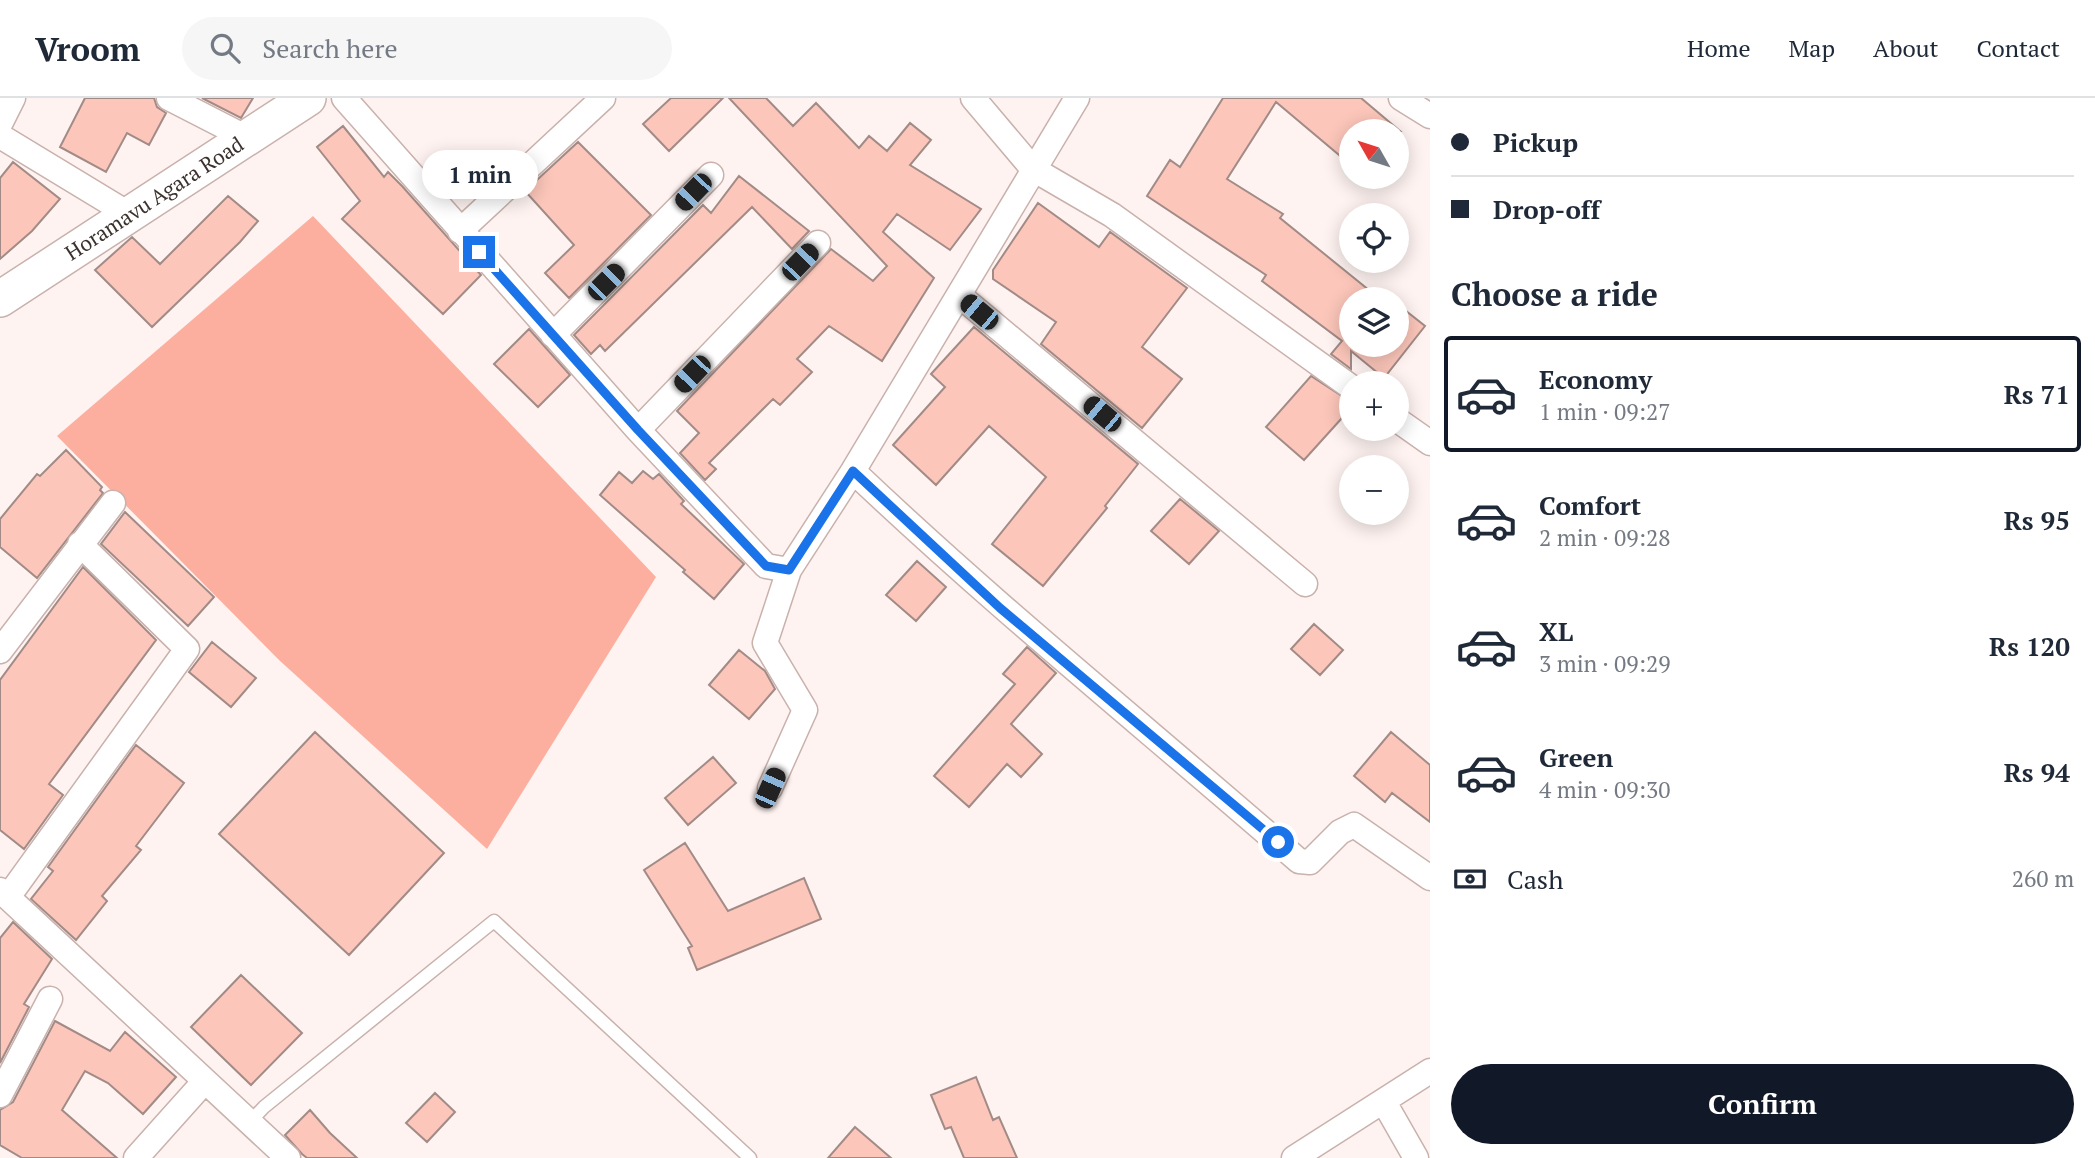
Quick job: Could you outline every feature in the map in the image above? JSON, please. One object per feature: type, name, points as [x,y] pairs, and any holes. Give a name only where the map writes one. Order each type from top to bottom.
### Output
[{"type":"street","points":[[0,124],[13,98]]},
{"type":"street","points":[[169,98],[247,138]]},
{"type":"street","name":"Horamavu Agara Road","points":[[0,299],[308,98]]},
{"type":"street","points":[[344,98],[638,430],[766,566],[789,570]]},
{"type":"street","points":[[460,231],[603,98]]},
{"type":"street","points":[[973,98],[1032,169],[1112,215],[1339,378]]},
{"type":"street","points":[[770,788],[805,710],[765,643],[789,570],[853,471],[1077,98]]},
{"type":"street","points":[[1401,98],[1430,116]]},
{"type":"street","points":[[0,136],[127,214]]},
{"type":"street","points":[[553,335],[711,175]]},
{"type":"street","points":[[638,430],[818,243]]},
{"type":"street","points":[[959,295],[1306,584]]},
{"type":"street","points":[[1409,428],[1430,443]]},
{"type":"street","points":[[853,471],[1000,608],[1299,860],[1310,862],[1340,832],[1354,825],[1430,878]]},
{"type":"street","points":[[0,650],[113,503]]},
{"type":"street","points":[[80,544],[187,649],[4,894],[288,1158]]},
{"type":"street","points":[[0,1095],[50,999]]},
{"type":"street","points":[[1294,1158],[1430,1070]]},
{"type":"street","points":[[135,1158],[204,1082]]},
{"type":"street","points":[[1384,1102],[1416,1158]]},
{"type":"lane","points":[[250,1122],[494,921],[750,1158]]},
{"type":"shaded area","points":[[313,216],[656,577],[487,849],[279,660],[57,436]]},
{"type":"building","points":[[85,98],[154,98],[157,107],[166,113],[149,145],[127,133],[106,172],[60,147]]},
{"type":"building","points":[[202,98],[253,98],[241,118]]},
{"type":"building","points":[[671,98],[723,98],[669,151],[643,124]]},
{"type":"building","points":[[729,98],[766,98],[793,126],[816,103],[859,148],[869,136],[887,151],[910,123],[931,140],[910,165],[981,209],[950,250],[897,214],[883,232],[934,278],[882,361],[829,326],[797,359],[812,372],[780,405],[773,399],[709,463],[716,469],[705,480],[680,453],[699,433],[677,411],[831,249],[873,281],[887,266]]},
{"type":"building","points":[[1223,98],[1361,98],[1386,119],[1339,119],[1339,155],[1276,102],[1227,179],[1283,214],[1280,218],[1339,266],[1339,273],[1348,273],[1365,287],[1339,287],[1339,339],[1262,281],[1266,275],[1147,196],[1170,160],[1180,167]]},
{"type":"building","points":[[343,126],[384,177],[388,172],[402,186],[481,275],[443,314],[342,219],[360,201],[317,147]]},
{"type":"building","points":[[578,142],[651,215],[569,298],[545,273],[574,245],[525,191]]},
{"type":"building","points":[[13,162],[60,199],[32,231],[0,259],[0,178]]},
{"type":"building","points":[[739,176],[809,231],[792,249],[752,207],[605,351],[600,345],[591,354],[574,335],[703,205],[711,213]]},
{"type":"building","points":[[228,196],[258,221],[240,242],[152,327],[95,270],[132,237],[160,264]]},
{"type":"building","points":[[1038,203],[1099,247],[1110,232],[1187,288],[1142,347],[1182,379],[1142,428],[1041,344],[1056,322],[993,279],[993,270]]},
{"type":"building","points":[[1409,313],[1425,326],[1409,346]]},
{"type":"building","points":[[974,327],[1138,464],[1105,506],[1107,508],[1043,586],[992,544],[1046,477],[989,426],[936,485],[893,445],[945,387],[931,374]]},
{"type":"building","points":[[529,329],[570,375],[538,407],[494,364]]},
{"type":"building","points":[[1339,345],[1339,357],[1351,357],[1351,369],[1331,354]]},
{"type":"building","points":[[1358,357],[1401,357],[1390,371],[1375,371]]},
{"type":"building","points":[[1311,376],[1339,394],[1339,421],[1304,460],[1266,427]]},
{"type":"building","points":[[66,450],[102,487],[100,490],[103,493],[37,578],[0,547],[0,519],[37,474],[40,476]]},
{"type":"building","points":[[643,471],[653,479],[659,474],[684,501],[681,504],[744,564],[714,599],[600,495],[619,472],[632,483]]},
{"type":"building","points":[[1180,499],[1219,531],[1189,564],[1151,531]]},
{"type":"building","points":[[125,512],[214,597],[188,626],[101,544]]},
{"type":"building","points":[[917,561],[946,587],[916,621],[886,595]]},
{"type":"building","points":[[83,567],[156,640],[49,784],[63,795],[24,849],[0,830],[0,680]]},
{"type":"building","points":[[1314,624],[1343,650],[1320,675],[1291,649]]},
{"type":"building","points":[[212,642],[256,678],[231,707],[189,672]]},
{"type":"building","points":[[1027,647],[1056,673],[1011,724],[1042,754],[1021,777],[1007,764],[969,807],[934,776],[1015,684],[1003,674]]},
{"type":"building","points":[[739,650],[765,671],[775,689],[749,719],[709,685]]},
{"type":"building","points":[[315,732],[444,853],[349,955],[219,834]]},
{"type":"building","points":[[1391,732],[1430,765],[1430,822],[1392,793],[1385,802],[1354,776]]},
{"type":"building","points":[[136,745],[184,783],[136,846],[141,850],[102,896],[107,901],[76,940],[31,899],[53,871],[48,867]]},
{"type":"building","points":[[713,757],[736,783],[688,825],[665,798]]},
{"type":"building","points":[[685,843],[728,911],[804,878],[821,919],[697,970],[688,948],[692,946],[644,870]]},
{"type":"building","points":[[13,922],[52,959],[24,1004],[29,1007],[0,1063],[0,938]]},
{"type":"building","points":[[241,975],[302,1033],[251,1085],[191,1027]]},
{"type":"building","points":[[55,1021],[110,1051],[125,1032],[176,1077],[143,1114],[108,1083],[85,1071],[62,1110],[117,1158],[22,1158],[0,1145],[0,1110],[13,1102]]},
{"type":"building","points":[[976,1077],[993,1120],[999,1117],[1017,1158],[964,1158],[951,1127],[945,1129],[931,1095]]},
{"type":"building","points":[[435,1093],[455,1112],[427,1142],[406,1123]]},
{"type":"building","points":[[310,1110],[357,1158],[307,1158],[302,1154],[285,1135]]},
{"type":"building","points":[[855,1127],[891,1158],[828,1158]]},
{"type":"route","points":[[479,252],[638,430],[766,566],[789,570],[853,471],[1000,608],[1153,734],[1278,842]]}]
